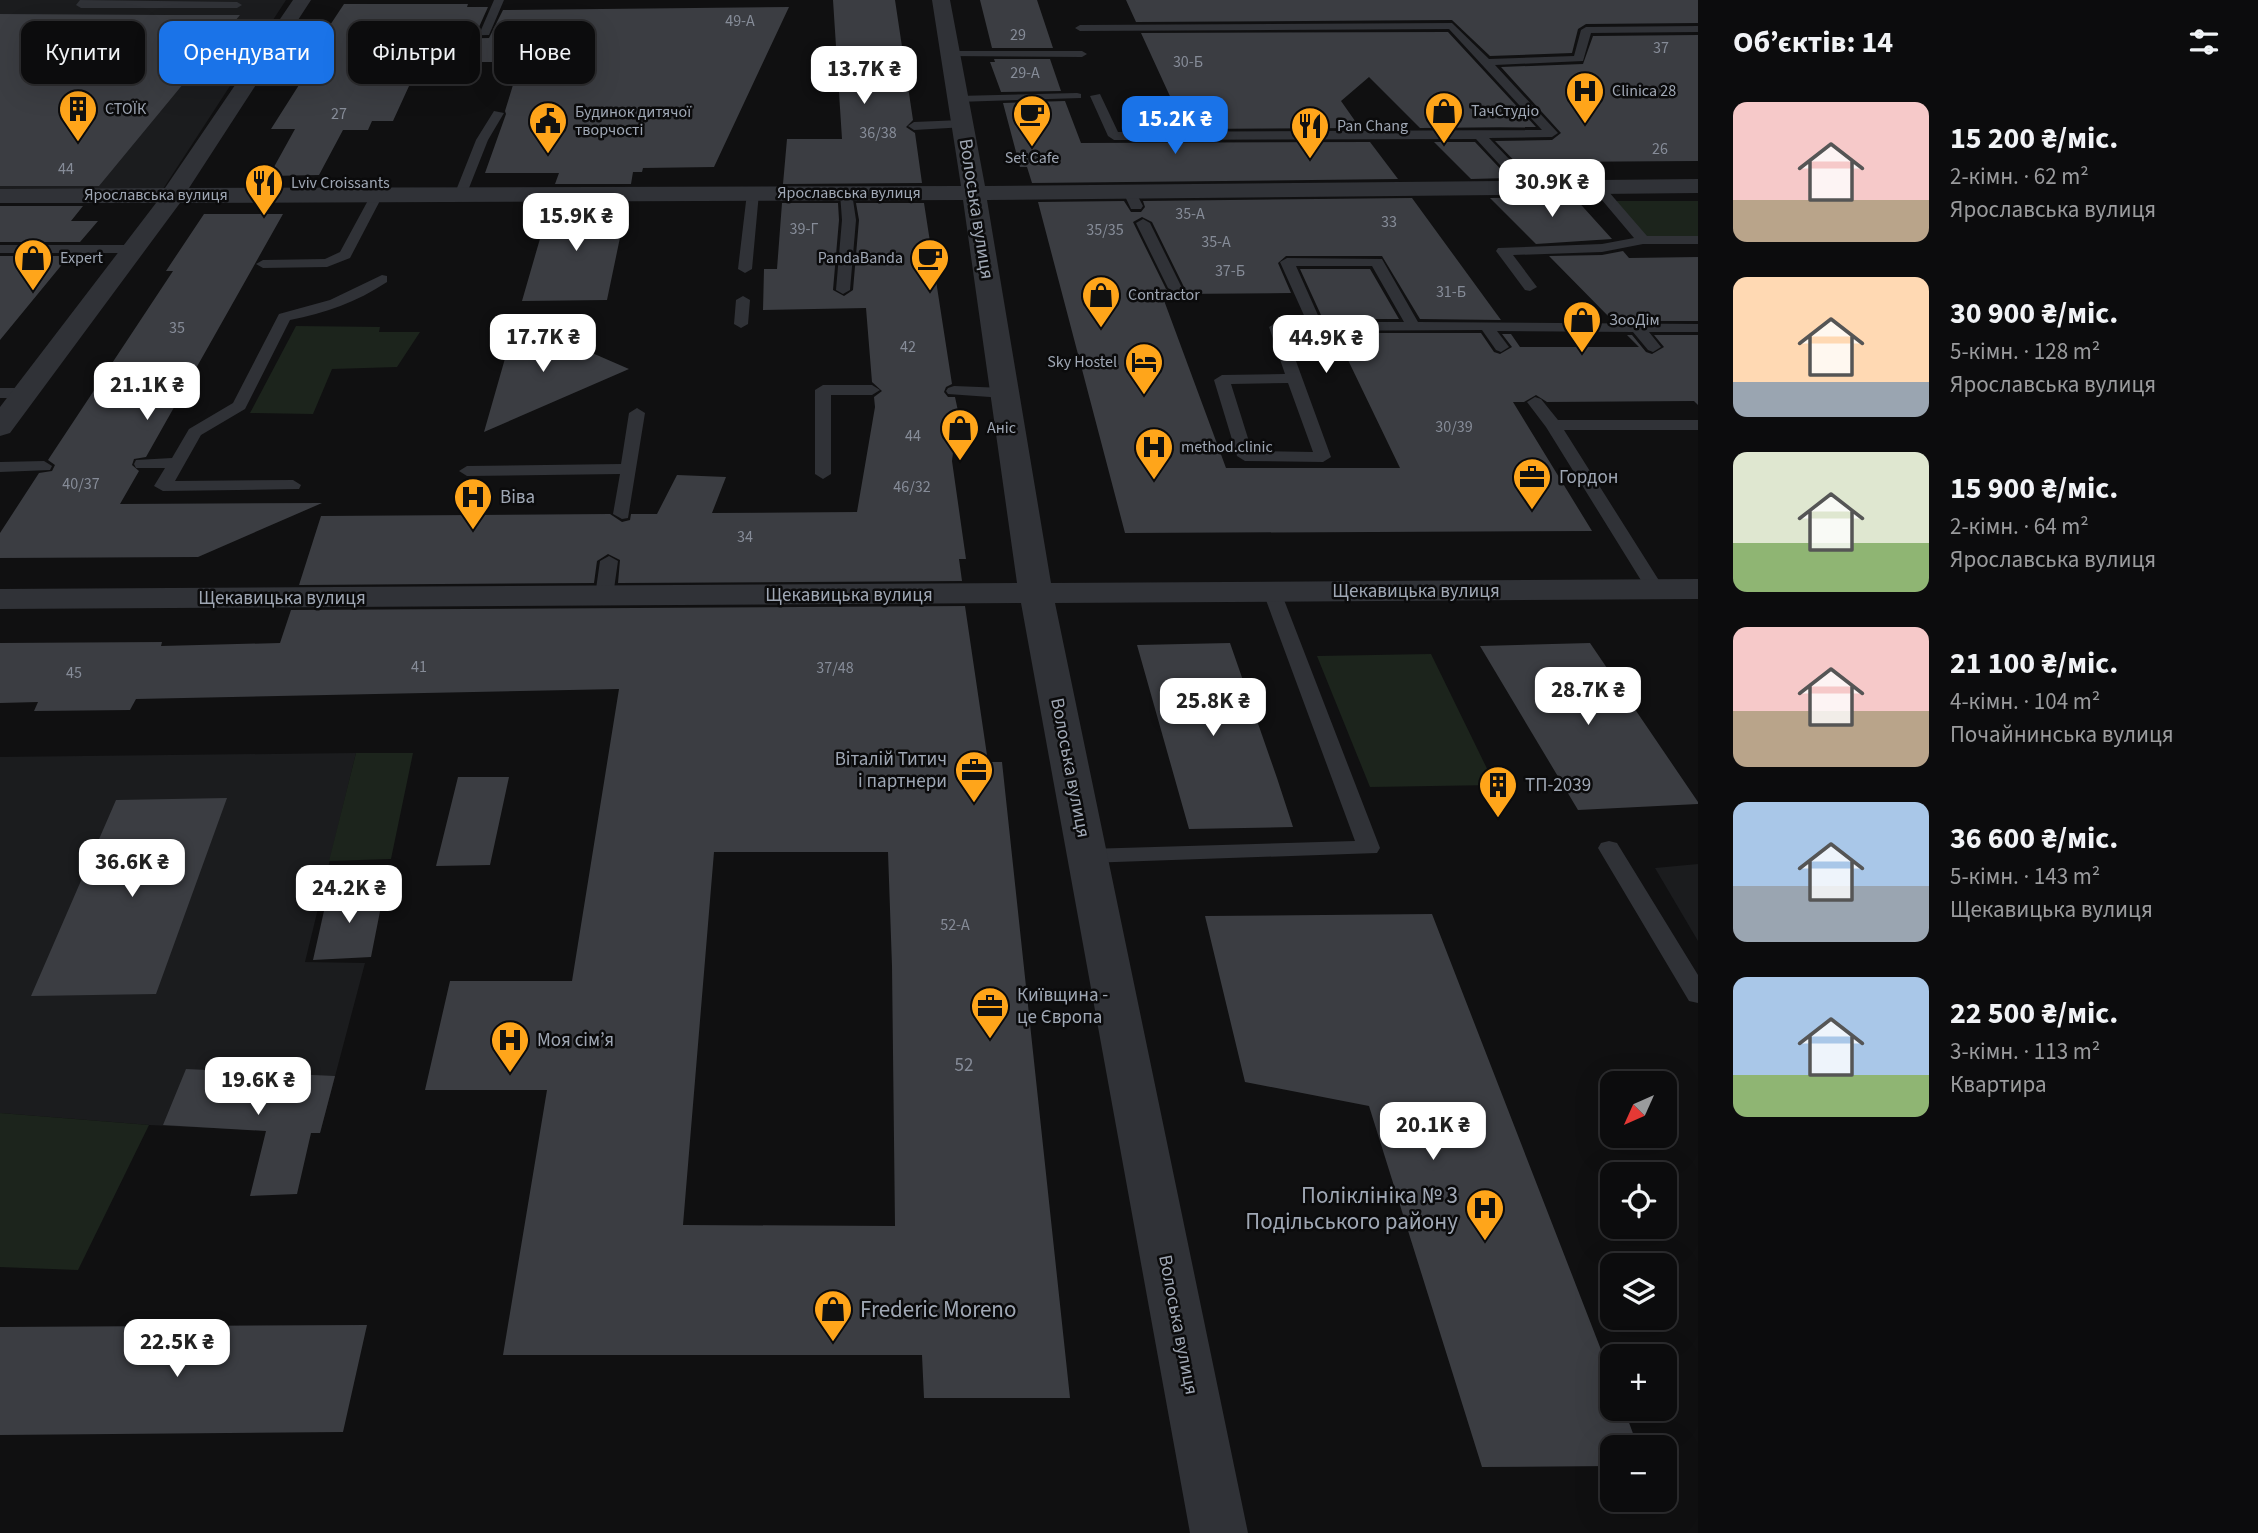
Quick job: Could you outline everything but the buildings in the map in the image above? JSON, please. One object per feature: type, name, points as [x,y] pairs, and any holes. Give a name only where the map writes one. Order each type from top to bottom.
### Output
[{"type":"street","points":[[0,426],[13,393],[134,249],[173,195],[302,0]]},
{"type":"street","name":"Волоська вулиця","points":[[941,0],[974,193],[1035,594],[1219,1533]]},
{"type":"street","name":"Ярославська вулиця","points":[[0,196],[974,193],[1132,199],[1698,186]]},
{"type":"street","name":"Щекавицька вулиця","points":[[0,599],[1698,589]]},
{"type":"lane","points":[[480,33],[485,33],[499,0]]},
{"type":"lane","points":[[72,15],[84,3],[237,5]]},
{"type":"lane","points":[[1080,28],[1452,26],[1552,133],[1114,136],[1096,96]]},
{"type":"lane","points":[[1486,62],[1579,59],[1587,30],[1698,29]]},
{"type":"lane","points":[[950,54],[1082,54]]},
{"type":"lane","points":[[957,99],[1077,96]]},
{"type":"lane","points":[[461,193],[482,141],[498,113]]},
{"type":"lane","points":[[914,126],[962,124]]},
{"type":"lane","points":[[1479,135],[1529,188]]},
{"type":"lane","points":[[1597,187],[1643,240]]},
{"type":"lane","points":[[263,264],[327,263],[345,255],[379,193]]},
{"type":"lane","points":[[746,269],[753,193]]},
{"type":"lane","points":[[843,290],[849,220],[846,193]]},
{"type":"lane","points":[[1143,223],[1175,288]]},
{"type":"lane","points":[[1530,287],[1503,251],[1602,248],[1643,240],[1698,240]]},
{"type":"lane","points":[[1678,240],[1693,257]]},
{"type":"lane","points":[[0,249],[134,249]]},
{"type":"lane","points":[[1316,327],[1287,262],[1377,262],[1414,327]]},
{"type":"lane","points":[[293,485],[163,486],[195,432],[239,406],[284,317],[351,298],[382,279]]},
{"type":"lane","points":[[741,324],[743,300]]},
{"type":"lane","points":[[1486,326],[1501,347]]},
{"type":"lane","points":[[1294,378],[1222,380],[1245,456],[1323,457],[1276,327],[1698,328]]},
{"type":"lane","points":[[1637,328],[1653,347]]},
{"type":"lane","points":[[823,474],[823,390],[872,390]]},
{"type":"lane","points":[[954,391],[1004,393]]},
{"type":"lane","points":[[1535,402],[1553,425],[1656,590]]},
{"type":"lane","points":[[622,514],[637,413]]},
{"type":"lane","points":[[1553,425],[1698,425]]},
{"type":"lane","points":[[142,464],[177,463]]},
{"type":"lane","points":[[0,467],[44,466]]},
{"type":"lane","points":[[467,471],[627,469]]},
{"type":"lane","points":[[604,596],[609,561]]},
{"type":"lane","points":[[1087,856],[1369,848],[1272,592]]},
{"type":"lane","points":[[1609,848],[1698,995]]},
{"type":"shaded area","points":[[0,0],[286,0],[272,21],[159,21],[159,84],[231,84],[161,192],[0,192]]},
{"type":"shaded area","points":[[1613,201],[1698,201],[1698,236],[1644,237]]},
{"type":"shaded area","points":[[296,326],[380,327],[379,332],[420,332],[397,367],[332,369],[313,414],[250,413]]},
{"type":"shaded area","points":[[1431,654],[1495,785],[1370,787],[1317,656]]},
{"type":"shaded area","points":[[356,753],[305,962],[365,963],[320,1133],[149,1125],[0,1113],[0,757]]},
{"type":"shaded area","points":[[356,753],[413,753],[391,859],[329,861]]},
{"type":"shaded area","points":[[1698,864],[1698,941],[1655,868]]},
{"type":"shaded area","points":[[0,1113],[149,1125],[78,1270],[0,1267]]},
{"type":"place","name":"Clinica 28","points":[[1585,125]]},
{"type":"place","name":"СТОЇК","points":[[78,143]]},
{"type":"place","name":"ТачСтудiо","points":[[1444,145]]},
{"type":"place","name":"Set Cafe","points":[[1032,148]]},
{"type":"place","name":"Будинок дитячої творчості","points":[[548,155]]},
{"type":"place","name":"Pan Chang","points":[[1310,160]]},
{"type":"place","name":"Lviv Croissants","points":[[264,217]]},
{"type":"place","name":"Expert","points":[[33,292]]},
{"type":"place","name":"PandaBanda","points":[[930,292]]},
{"type":"place","name":"Contractor","points":[[1101,329]]},
{"type":"place","name":"ЗооДім","points":[[1582,354]]},
{"type":"place","name":"Sky Hostel","points":[[1144,396]]},
{"type":"place","name":"Аніс","points":[[960,462]]},
{"type":"place","name":"method.clinic","points":[[1154,481]]},
{"type":"place","name":"Гордон","points":[[1532,511]]},
{"type":"place","name":"Віва","points":[[473,531]]},
{"type":"place","name":"Віталій Титич і партнери","points":[[974,804]]},
{"type":"place","name":"ТП-2039","points":[[1498,819]]},
{"type":"place","name":"Київщина - це Європа","points":[[990,1040]]},
{"type":"place","name":"Моя сім’я","points":[[510,1074]]},
{"type":"place","name":"Поліклініка № 3 Подільського району","points":[[1485,1242]]},
{"type":"place","name":"Frederic Moreno","points":[[833,1343]]}]
